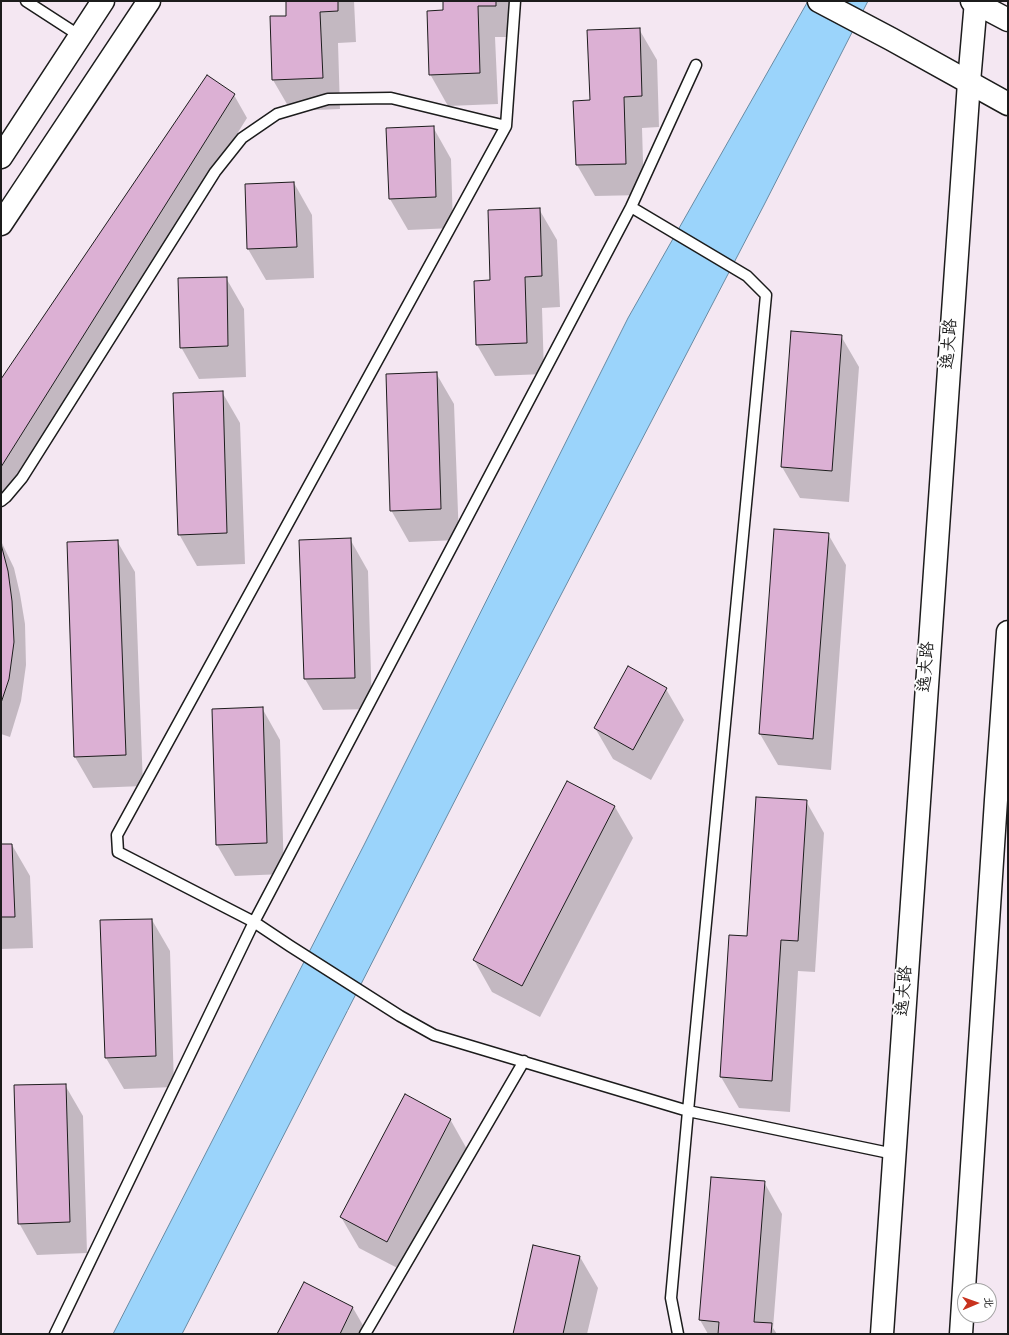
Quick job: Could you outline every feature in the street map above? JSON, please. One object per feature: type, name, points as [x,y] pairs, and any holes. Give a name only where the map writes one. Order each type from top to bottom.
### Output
[{"type":"main road","points":[[1,157],[103,1]]},
{"type":"main road","points":[[1,224],[149,1]]},
{"type":"main road","points":[[819,1],[1008,104]]},
{"type":"main road","points":[[975,2],[1008,20]]},
{"type":"main road","name":"逸夫路","points":[[882,1334],[975,2]]},
{"type":"main road","points":[[961,1334],[1002,801],[1008,632]]},
{"type":"lane","points":[[26,1],[80,36]]},
{"type":"lane","points":[[515,1],[506,126],[117,835],[118,852],[254,922],[400,1016],[434,1034],[688,1111],[894,1154]]},
{"type":"lane","points":[[55,1334],[254,922],[631,207],[696,65]]},
{"type":"lane","points":[[1,501],[22,478],[215,172],[242,138],[278,114],[328,99],[391,98],[506,126]]},
{"type":"lane","points":[[631,207],[747,276],[766,295],[688,1111],[672,1298],[678,1334]]},
{"type":"lane","points":[[366,1334],[524,1061]]},
{"type":"water","points":[[808,1],[868,1],[764,205],[513,687],[182,1334],[113,1334],[364,845],[628,318]]},
{"type":"building","points":[[286,1],[338,1],[338,11],[320,12],[323,78],[272,80],[270,16],[286,16]]},
{"type":"building","points":[[443,1],[496,1],[496,6],[478,6],[480,73],[429,75],[427,11],[443,10]]},
{"type":"building","points":[[640,28],[642,96],[624,97],[626,164],[576,165],[573,101],[590,100],[587,30]]},
{"type":"building","points":[[207,75],[235,94],[1,467],[1,379]]},
{"type":"building","points":[[434,126],[436,197],[389,199],[386,128]]},
{"type":"building","points":[[294,182],[297,247],[247,249],[245,184]]},
{"type":"building","points":[[540,208],[542,276],[525,277],[527,343],[476,345],[474,281],[490,280],[488,210]]},
{"type":"building","points":[[227,277],[228,346],[180,348],[178,278]]},
{"type":"building","points":[[791,331],[842,335],[832,471],[781,467]]},
{"type":"building","points":[[437,372],[441,509],[390,511],[386,374]]},
{"type":"building","points":[[223,391],[227,533],[178,535],[173,393]]},
{"type":"building","points":[[774,529],[829,533],[813,739],[759,734]]},
{"type":"building","points":[[351,538],[355,678],[304,679],[299,540]]},
{"type":"building","points":[[118,540],[126,755],[74,757],[67,542]]},
{"type":"building","points":[[1,544],[8,571],[12,601],[14,642],[9,679],[1,703]]},
{"type":"building","points":[[628,666],[667,688],[633,750],[594,728]]},
{"type":"building","points":[[263,707],[267,843],[216,845],[212,709]]},
{"type":"building","points":[[567,781],[615,806],[522,986],[473,960]]},
{"type":"building","points":[[756,797],[807,800],[798,941],[781,940],[772,1081],[720,1077],[729,935],[747,936]]},
{"type":"building","points":[[1,844],[12,844],[15,917],[1,917]]},
{"type":"building","points":[[152,919],[156,1056],[105,1058],[100,920]]},
{"type":"building","points":[[66,1084],[70,1222],[18,1224],[14,1085]]},
{"type":"building","points":[[405,1094],[451,1119],[387,1242],[340,1217]]},
{"type":"building","points":[[711,1177],[765,1181],[754,1322],[772,1323],[771,1334],[718,1334],[719,1322],[699,1320]]},
{"type":"building","points":[[533,1245],[580,1256],[563,1334],[513,1334]]},
{"type":"building","points":[[304,1282],[353,1307],[340,1334],[277,1334]]}]
